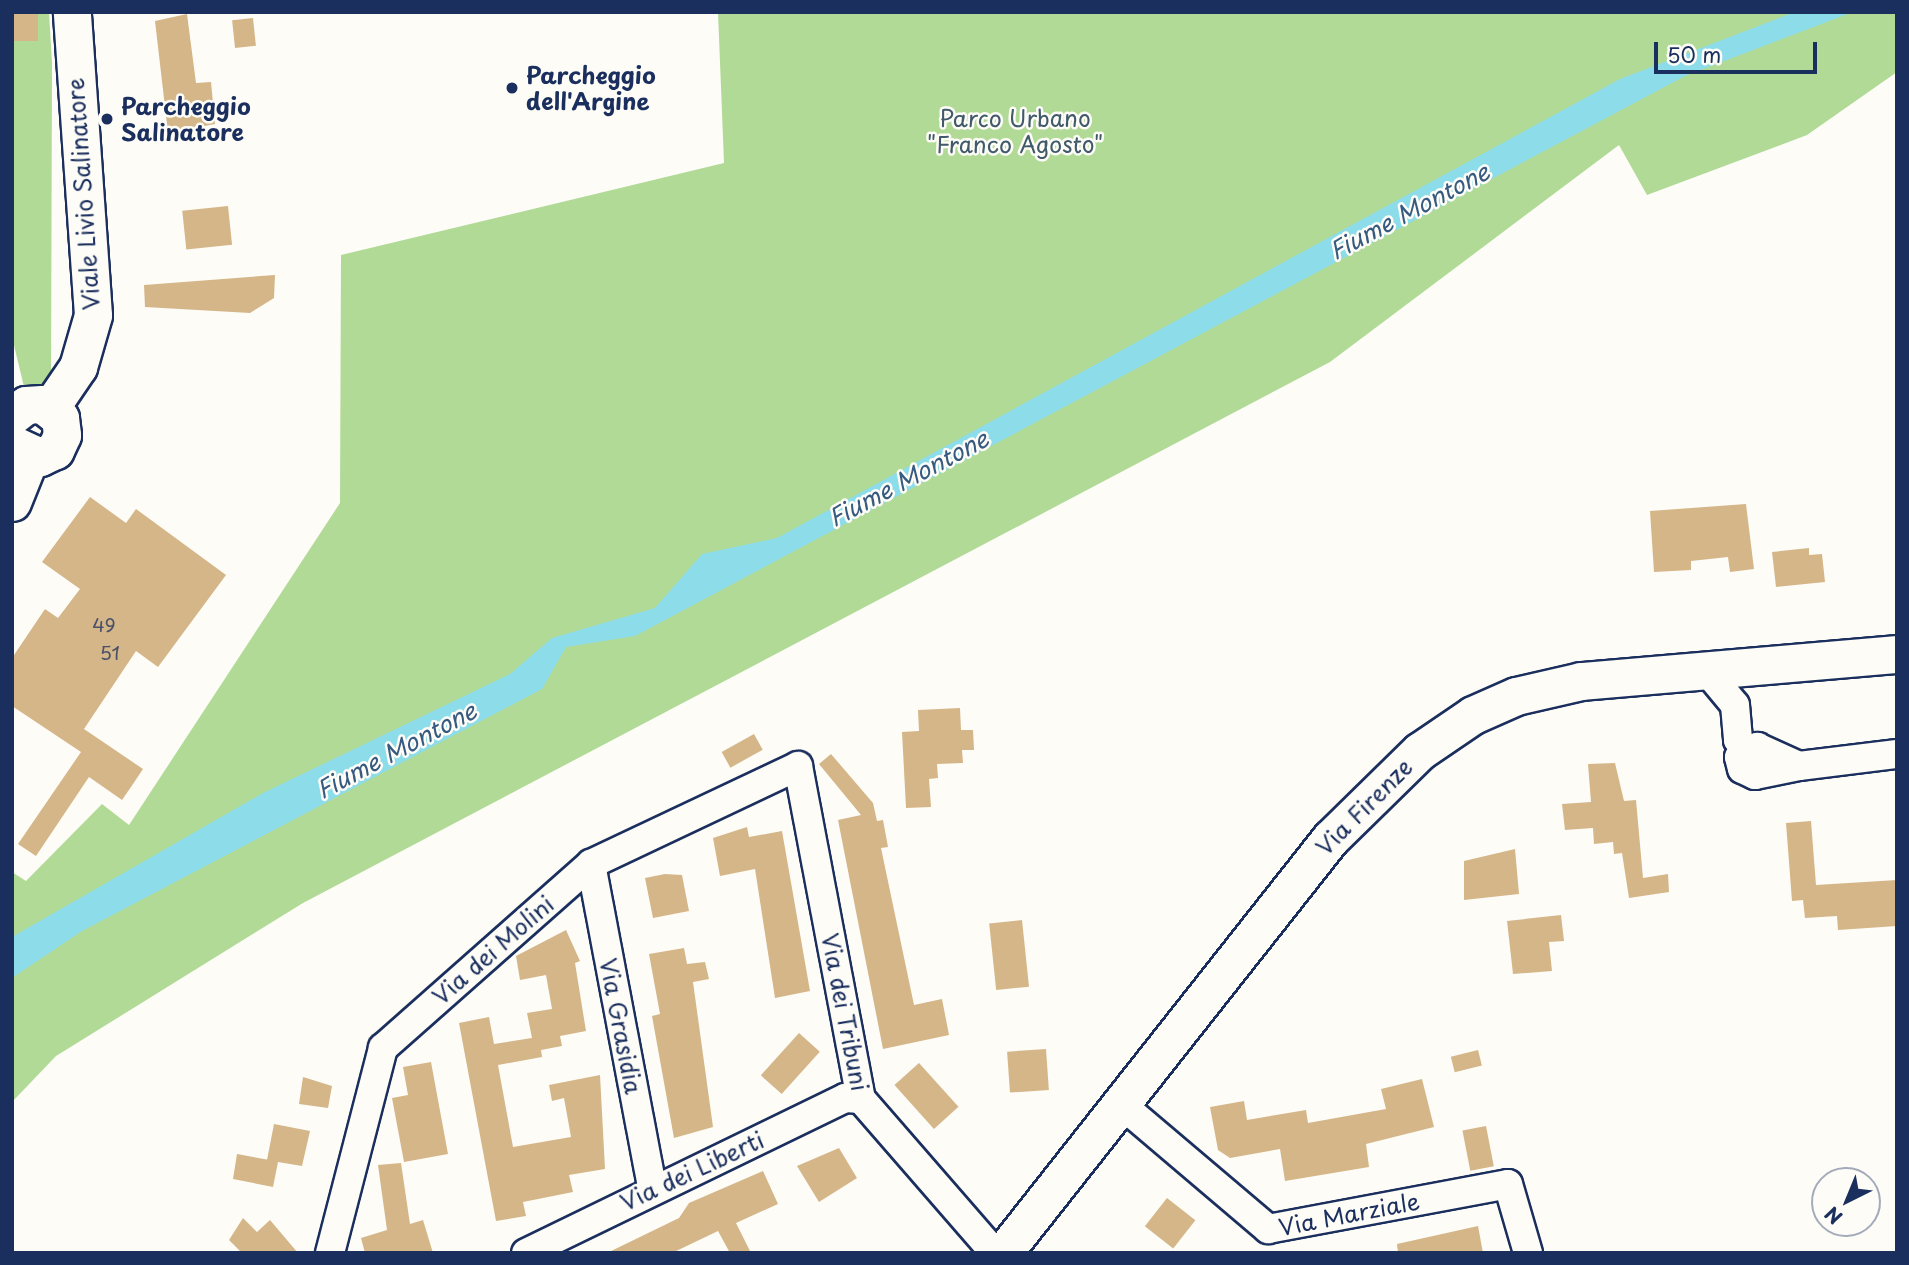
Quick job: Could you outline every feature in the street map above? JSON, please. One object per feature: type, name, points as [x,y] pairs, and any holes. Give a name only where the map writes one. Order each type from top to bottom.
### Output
[{"type":"main road","name":"Viale Livio Salinatore","points":[[50,408],[78,367],[93,315],[72,12]]},
{"type":"main road","points":[[12,416],[34,403],[50,408],[62,426],[60,443],[48,455],[21,451],[12,502]]},
{"type":"main road","name":"Via Firenze","points":[[1003,1253],[1331,839],[1420,751],[1516,696],[1581,681],[1897,654]]},
{"type":"street","points":[[1706,670],[1735,705],[1738,740],[1746,749],[1799,766],[1897,754]]},
{"type":"street","name":"Via dei Molini","points":[[330,1253],[383,1048],[591,864],[798,766]]},
{"type":"street","name":"Via dei Tribuni","points":[[798,766],[861,1099],[995,1253]]},
{"type":"street","name":"Via Grasidia","points":[[591,864],[652,1188]]},
{"type":"street","name":"Via dei Liberti","points":[[526,1253],[652,1188],[845,1098],[861,1099]]},
{"type":"street","name":"Via Marziale","points":[[1122,1105],[1271,1241],[1508,1184],[1528,1253]]},
{"type":"green space","points":[[12,12],[49,12],[52,63],[51,380],[25,391],[12,337]]},
{"type":"green space","name":"Parco Urbano \"Franco Agosto\"","points":[[718,12],[1897,12],[1897,72],[1807,135],[1647,195],[1619,145],[1330,362],[303,903],[56,1056],[12,1102],[12,872],[26,881],[102,804],[129,825],[340,503],[341,255],[724,163]]},
{"type":"water","name":"Fiume Montone","points":[[1795,12],[1853,12],[1685,76],[635,636],[566,647],[542,689],[82,931],[12,978],[12,937],[263,793],[510,674],[552,638],[655,608],[702,554],[777,538],[1620,79]]},
{"type":"building","points":[[12,12],[38,12],[38,41],[12,41]]},
{"type":"building","points":[[187,14],[196,83],[211,82],[215,124],[168,133],[155,21]]},
{"type":"building","points":[[253,18],[256,46],[235,48],[232,20]]},
{"type":"building","points":[[228,206],[232,245],[186,250],[182,211]]},
{"type":"building","points":[[275,275],[274,298],[250,313],[145,307],[144,285]]},
{"type":"building","points":[[90,497],[126,523],[136,509],[226,575],[158,667],[136,651],[84,729],[143,769],[133,784],[122,800],[89,777],[36,856],[18,844],[81,752],[12,706],[12,658],[45,609],[58,618],[80,589],[42,562]]},
{"type":"building","points":[[1746,504],[1754,569],[1730,572],[1728,557],[1691,561],[1691,570],[1654,572],[1650,511]]},
{"type":"building","points":[[1809,548],[1809,555],[1822,554],[1825,582],[1776,587],[1772,552]]},
{"type":"building","points":[[960,708],[961,730],[973,730],[974,750],[962,750],[963,763],[937,764],[938,778],[929,779],[931,807],[906,808],[902,732],[919,731],[918,710]]},
{"type":"building","points":[[754,734],[763,750],[730,768],[722,752]]},
{"type":"building","points":[[831,754],[873,803],[877,821],[883,820],[888,847],[881,848],[914,1005],[942,999],[949,1035],[883,1049],[838,820],[861,815],[819,764]]},
{"type":"building","points":[[1615,763],[1624,801],[1636,800],[1643,878],[1668,874],[1669,892],[1629,898],[1622,853],[1614,854],[1613,842],[1594,844],[1593,828],[1565,830],[1562,804],[1591,802],[1588,764]]},
{"type":"building","points":[[1811,821],[1816,885],[1897,880],[1897,926],[1838,930],[1837,916],[1805,918],[1803,900],[1792,901],[1786,823]]},
{"type":"building","points":[[747,827],[749,837],[782,831],[810,991],[775,998],[755,869],[720,876],[713,838]]},
{"type":"building","points":[[1515,849],[1519,894],[1464,900],[1464,861]]},
{"type":"building","points":[[665,874],[682,875],[689,911],[653,918],[645,878]]},
{"type":"building","points":[[1561,915],[1564,941],[1549,942],[1552,971],[1513,974],[1507,921]]},
{"type":"building","points":[[1022,920],[1029,987],[996,990],[989,923]]},
{"type":"building","points":[[566,930],[580,961],[575,963],[586,1031],[560,1036],[562,1046],[541,1050],[542,1057],[498,1065],[513,1147],[571,1137],[564,1098],[552,1101],[549,1085],[600,1075],[605,1169],[569,1175],[573,1192],[523,1202],[526,1216],[496,1221],[459,1023],[489,1017],[494,1044],[532,1038],[527,1013],[552,1009],[546,975],[520,980],[516,956]]},
{"type":"building","points":[[684,948],[687,964],[705,962],[709,979],[693,982],[713,1127],[674,1138],[652,1016],[660,1014],[649,954]]},
{"type":"building","points":[[799,1033],[820,1052],[782,1094],[761,1075]]},
{"type":"building","points":[[1046,1049],[1049,1090],[1010,1093],[1007,1052]]},
{"type":"building","points":[[1478,1050],[1482,1066],[1455,1072],[1451,1057]]},
{"type":"building","points":[[431,1062],[448,1154],[404,1162],[392,1098],[408,1095],[403,1067]]},
{"type":"building","points":[[919,1063],[958,1107],[934,1129],[894,1085]]},
{"type":"building","points":[[303,1077],[332,1086],[328,1108],[299,1104]]},
{"type":"building","points":[[1422,1079],[1434,1127],[1366,1144],[1369,1167],[1285,1181],[1280,1149],[1230,1158],[1218,1150],[1210,1107],[1244,1101],[1247,1120],[1306,1110],[1308,1123],[1386,1109],[1381,1089]]},
{"type":"building","points":[[274,1124],[310,1131],[302,1166],[278,1162],[273,1187],[233,1179],[237,1154],[267,1160]]},
{"type":"building","points":[[1486,1126],[1494,1166],[1470,1171],[1462,1131]]},
{"type":"building","points":[[839,1148],[857,1178],[819,1202],[797,1166]]},
{"type":"building","points":[[401,1163],[410,1224],[423,1220],[433,1253],[365,1253],[361,1238],[387,1230],[378,1165]]},
{"type":"building","points":[[763,1171],[778,1204],[736,1223],[751,1253],[730,1253],[718,1231],[672,1253],[607,1253],[679,1218],[689,1203]]},
{"type":"building","points":[[1167,1198],[1195,1220],[1173,1249],[1145,1226]]},
{"type":"building","points":[[243,1218],[257,1232],[270,1220],[298,1253],[242,1253],[229,1240]]},
{"type":"building","points":[[1478,1226],[1483,1253],[1398,1253],[1397,1244]]},
{"type":"place","name":"Parcheggio dell'Argine","points":[[512,88]]},
{"type":"place","name":"Parcheggio Salinatore","points":[[107,119]]}]
